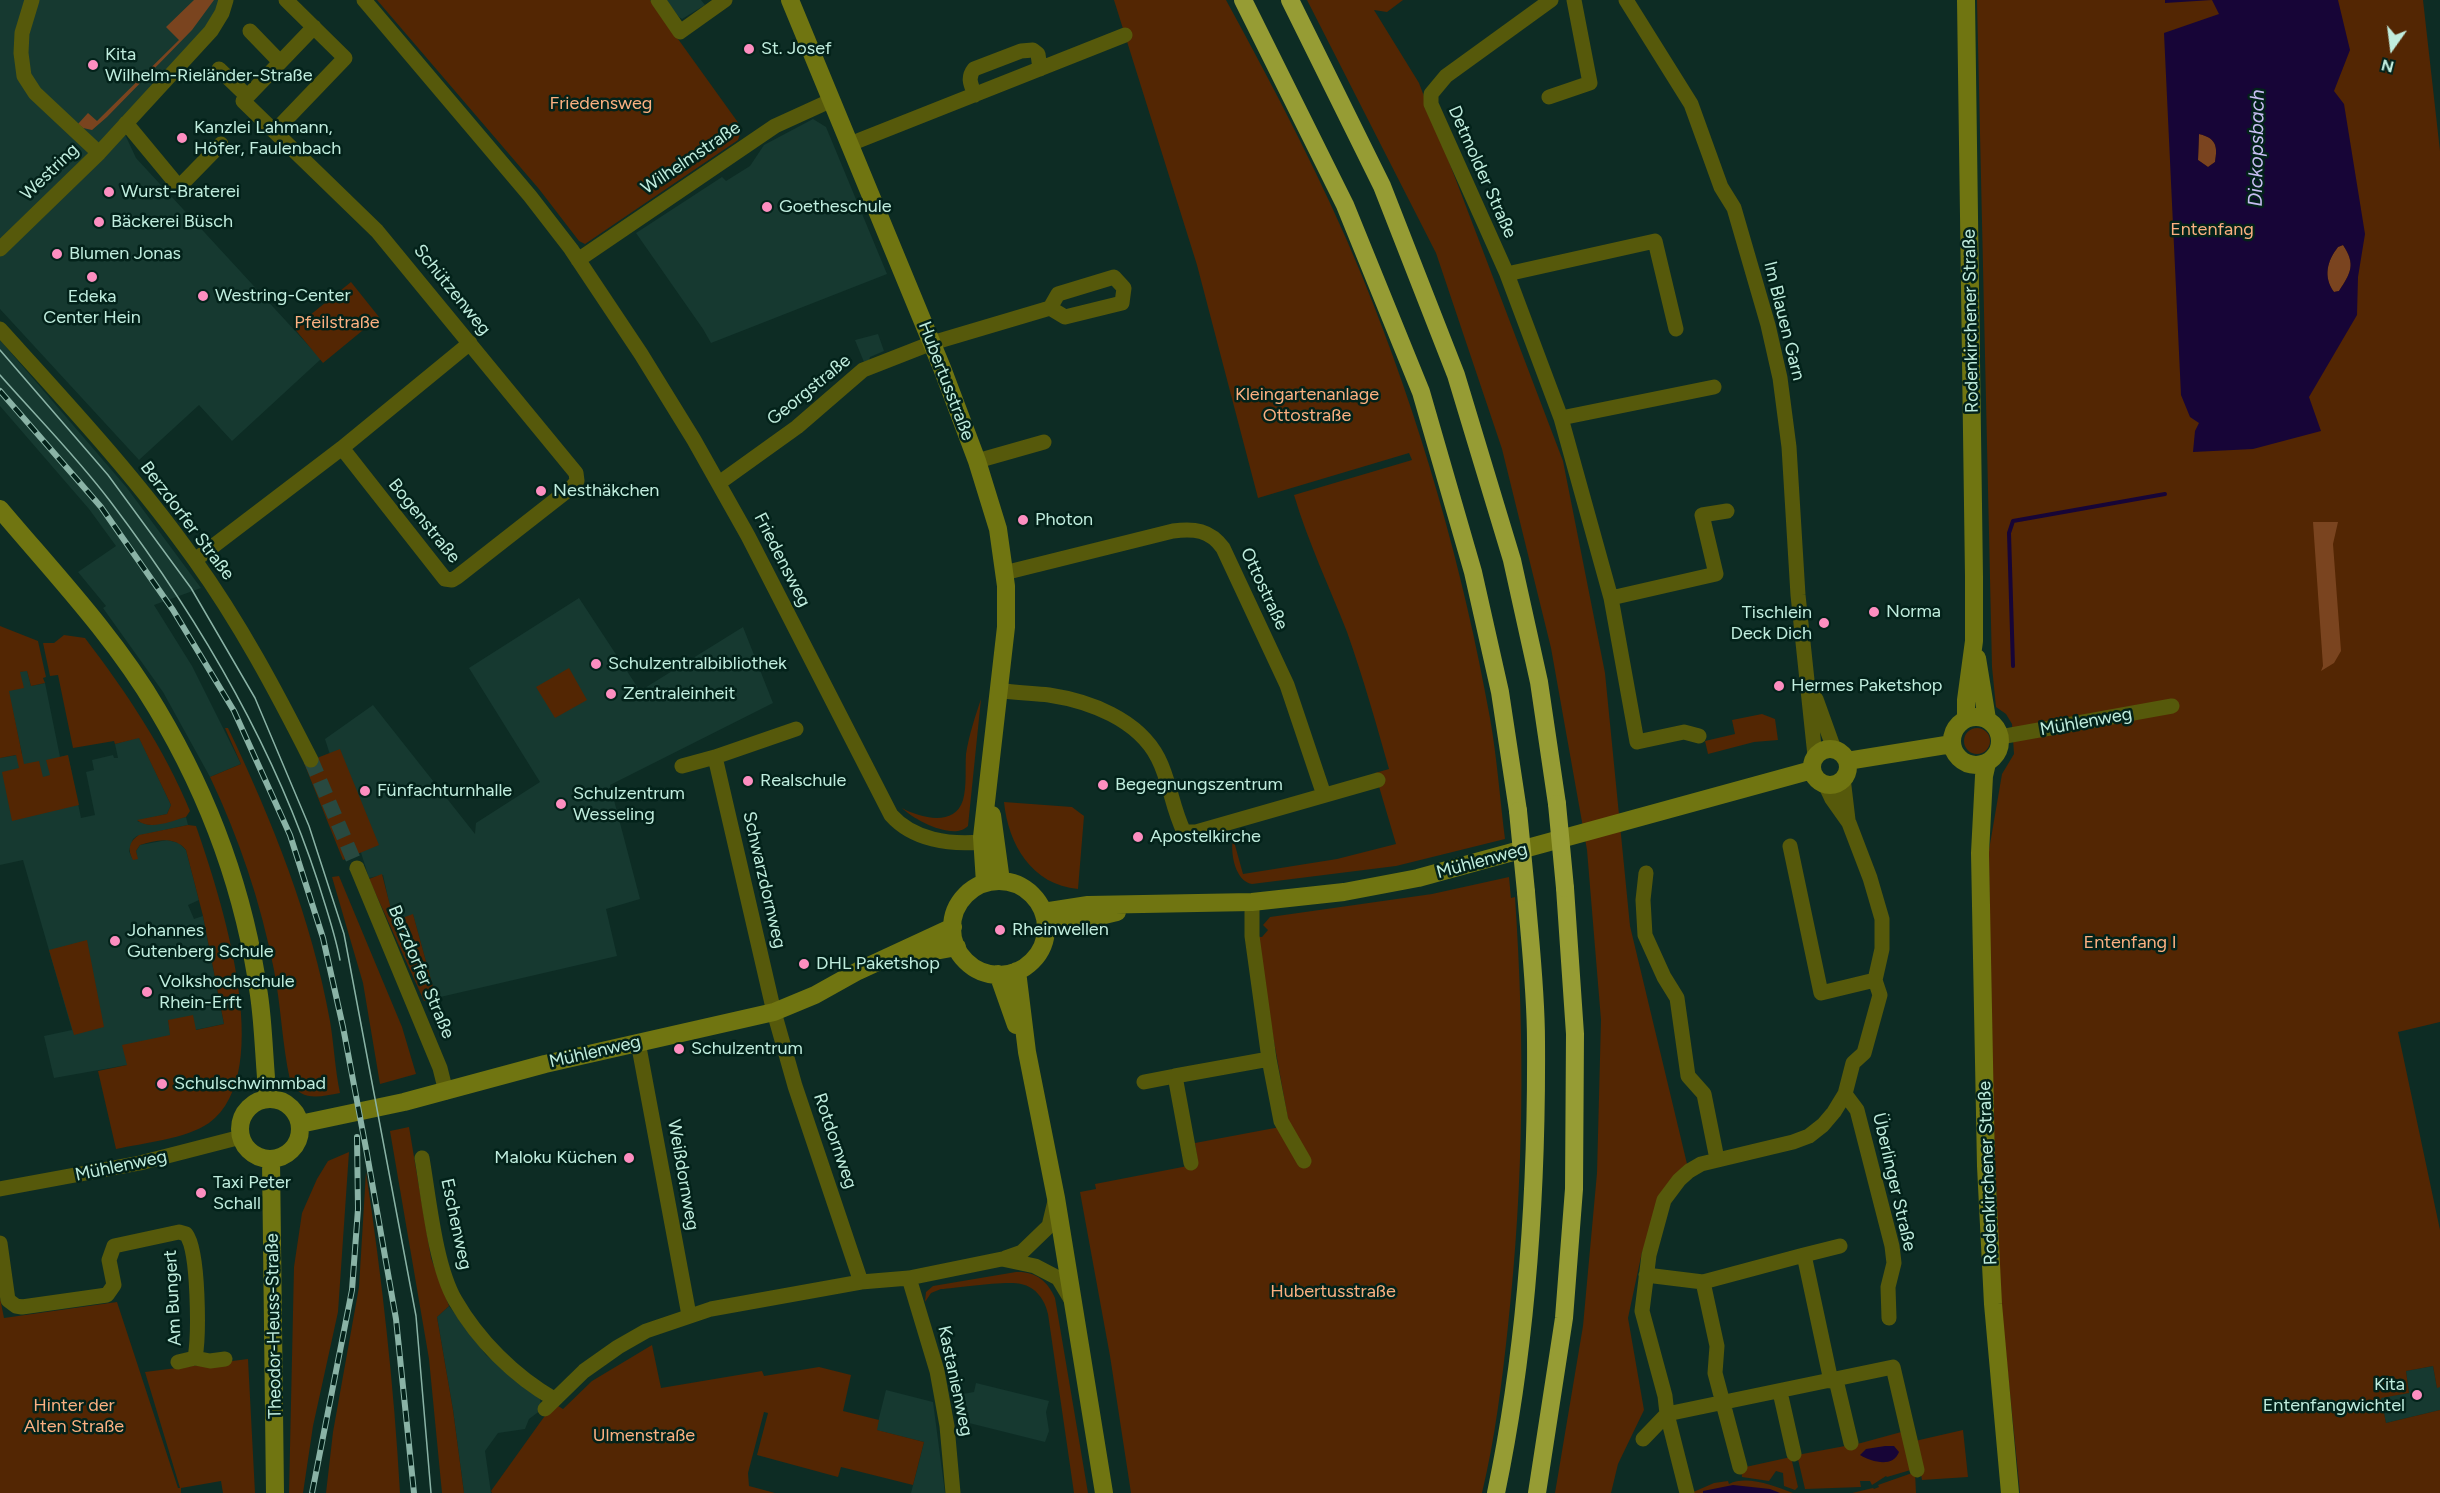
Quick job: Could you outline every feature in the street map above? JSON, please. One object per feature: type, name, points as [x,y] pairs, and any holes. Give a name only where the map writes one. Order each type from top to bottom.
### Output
[{"type":"highway","points":[[1243,0],[1345,205],[1421,392],[1476,583],[1500,692],[1518,811],[1536,1039],[1533,1185],[1524,1319],[1496,1493]]},
{"type":"highway","points":[[1290,0],[1382,186],[1456,375],[1512,560],[1539,682],[1557,804],[1575,1034],[1574,1189],[1564,1318],[1537,1493]]},
{"type":"street","points":[[32,0],[22,33],[21,53],[24,76],[35,93],[99,153]]},
{"type":"street","name":"Westring","points":[[0,249],[99,153],[211,31],[222,13],[226,0]]},
{"type":"street","points":[[275,131],[345,58],[286,0]]},
{"type":"street","name":"Friedensweg","points":[[364,0],[530,196],[578,260],[642,354],[719,483],[830,693],[872,782],[891,815],[904,827],[924,837],[950,843],[981,842]]},
{"type":"street","points":[[658,0],[680,32],[725,0]]},
{"type":"street","name":"Hubertusstraße","points":[[790,0],[932,343],[977,461],[998,529],[1004,573],[1005,627],[981,842],[993,882]]},
{"type":"street","name":"Detmolder Straße","points":[[1551,0],[1446,76],[1431,94],[1431,105],[1437,123],[1507,274],[1561,418],[1611,598],[1637,742],[1684,732],[1699,736]]},
{"type":"street","points":[[1549,97],[1590,83],[1574,0]]},
{"type":"street","name":"Im Blauen Garn","points":[[1626,0],[1691,104],[1720,187],[1734,208],[1768,325],[1780,378],[1790,447],[1798,595],[1809,680],[1814,763]]},
{"type":"street","name":"Rodenkirchener Straße","points":[[1952,744],[1954,730],[1966,719],[1966,700],[1974,641],[1966,0]]},
{"type":"street","points":[[219,69],[248,96],[314,27]]},
{"type":"street","points":[[250,31],[279,61]]},
{"type":"street","points":[[850,144],[1125,35]]},
{"type":"street","points":[[975,95],[970,82],[970,74],[974,69],[1021,51],[1033,50],[1038,54],[1040,69]]},
{"type":"street","name":"Schützenweg","points":[[248,96],[243,101],[377,231],[470,343],[576,473],[577,481],[572,487]]},
{"type":"street","name":"Wilhelmstraße","points":[[578,260],[775,126],[832,100]]},
{"type":"street","points":[[126,123],[178,187],[221,144]]},
{"type":"street","points":[[1507,274],[1655,241],[1676,329]]},
{"type":"street","name":"Georgstraße","points":[[719,483],[797,427],[864,370],[932,343],[1050,308]]},
{"type":"street","name":"Berzdorfer Straße","points":[[0,328],[144,492],[195,560],[246,639],[285,707],[311,760]]},
{"type":"street","points":[[195,560],[342,448],[470,343]]},
{"type":"street","points":[[1561,418],[1714,387]]},
{"type":"street","points":[[977,461],[1044,442]]},
{"type":"street","name":"Bogenstraße","points":[[342,448],[445,579],[452,580],[457,577],[572,487]]},
{"type":"street","points":[[0,509],[86,610],[129,667],[157,708],[195,780],[223,850],[247,934],[259,994],[268,1099]]},
{"type":"street","points":[[1611,598],[1716,574],[1702,515],[1727,511]]},
{"type":"street","name":"Ottostraße","points":[[1004,573],[1173,531],[1198,530],[1210,535],[1223,548],[1287,685],[1324,795]]},
{"type":"street","name":"Rodenkirchener Straße","points":[[1974,641],[1987,719],[1995,726],[2001,737],[2000,746],[1994,757],[1978,763],[1984,776],[1980,853],[1982,1028],[1993,1304],[2010,1493]]},
{"type":"street","name":"Im Blauen Garn","points":[[1809,680],[1841,763],[1849,822]]},
{"type":"street","points":[[998,690],[1066,699],[1098,709],[1131,727],[1145,740],[1158,758],[1184,832],[1196,832],[1378,780]]},
{"type":"street","name":"Mühlenweg","points":[[2001,737],[2172,706]]},
{"type":"street","points":[[1966,719],[1980,717],[1987,719]]},
{"type":"street","points":[[682,766],[796,729]]},
{"type":"street","points":[[1952,744],[1956,754],[1978,763]]},
{"type":"street","name":"Mühlenweg","points":[[1841,763],[1952,744]]},
{"type":"street","name":"Mühlenweg","points":[[1045,920],[1144,904],[1252,902],[1344,892],[1418,879],[1814,763],[1826,749],[1841,763]]},
{"type":"street","name":"Schwarzdornweg","points":[[715,757],[774,1012]]},
{"type":"street","points":[[1687,1493],[1667,1414],[1665,1396],[1642,1311],[1646,1275],[1656,1226],[1665,1200],[1689,1171],[1717,1159],[1793,1142],[1809,1136],[1824,1125],[1845,1094],[1853,1063],[1864,1053],[1880,995],[1875,980],[1882,949],[1882,919],[1870,878],[1849,822],[1832,799],[1825,784],[1815,777],[1814,763]]},
{"type":"street","name":"Mühlenweg","points":[[1825,784],[1834,784],[1841,763]]},
{"type":"street","name":"Hubertusstraße","points":[[988,783],[993,882]]},
{"type":"street","points":[[1790,846],[1821,993],[1875,980]]},
{"type":"street","name":"Berzdorfer Straße","points":[[357,868],[440,1068],[446,1092]]},
{"type":"street","points":[[1646,873],[1643,900],[1645,935],[1664,977],[1677,998],[1688,1076],[1704,1094],[1717,1159]]},
{"type":"street","points":[[993,882],[1019,885],[1027,890],[1034,896],[1045,920],[1038,954],[1025,967],[1017,971],[998,974],[973,966],[957,947],[953,927],[959,903],[970,891],[993,882]]},
{"type":"street","points":[[1252,902],[1252,936],[1269,1059],[1281,1121],[1304,1161]]},
{"type":"street","name":"Mühlenweg","points":[[300,1124],[446,1092],[545,1064],[774,1012],[815,995],[858,971],[953,927]]},
{"type":"street","name":"Mühlenweg","points":[[883,961],[957,947]]},
{"type":"street","points":[[1017,971],[1027,1052],[1056,1198],[1104,1493]]},
{"type":"street","points":[[998,974],[1027,1052]]},
{"type":"street","name":"Rotdornweg","points":[[774,1012],[795,1086],[861,1282]]},
{"type":"street","name":"Weißdornweg","points":[[638,1042],[689,1315]]},
{"type":"street","points":[[1143,1082],[1269,1059]]},
{"type":"street","points":[[1175,1076],[1191,1163]]},
{"type":"street","name":"Überlinger Straße","points":[[1845,1094],[1857,1110],[1891,1236],[1894,1263],[1887,1287],[1889,1318]]},
{"type":"street","points":[[268,1099],[279,1100],[289,1105],[296,1113],[300,1124],[300,1132],[294,1149],[287,1155],[271,1160],[252,1153],[241,1137],[240,1128],[246,1112],[252,1105],[268,1099]]},
{"type":"street","name":"Mühlenweg","points":[[0,1189],[140,1164],[241,1137]]},
{"type":"street","name":"Eschenweg","points":[[422,1158],[439,1254],[454,1299],[489,1348],[550,1404],[584,1371],[618,1347],[646,1331],[689,1315]]},
{"type":"street","name":"Theodor-Heuss-Straße","points":[[271,1160],[275,1493]]},
{"type":"street","points":[[689,1315],[861,1282],[909,1278],[1002,1259],[1022,1252],[1049,1226],[1056,1198]]},
{"type":"street","name":"Am Bungert","points":[[0,1243],[8,1300],[15,1306],[22,1307],[106,1295],[114,1285],[109,1260],[114,1246],[183,1233],[189,1238],[196,1280],[198,1341],[195,1358]]},
{"type":"street","points":[[1646,1275],[1703,1282],[1840,1246]]},
{"type":"street","points":[[1804,1255],[1833,1380],[1851,1443]]},
{"type":"street","points":[[1002,1259],[1035,1266],[1058,1278],[1071,1301]]},
{"type":"street","name":"Kastanienweg","points":[[909,1278],[937,1371],[947,1426],[953,1493]]},
{"type":"street","points":[[1703,1282],[1717,1346],[1715,1373],[1740,1467]]},
{"type":"street","name":"Am Bungert","points":[[178,1362],[195,1358],[210,1361],[225,1359]]},
{"type":"street","points":[[1643,1439],[1667,1414],[1722,1405],[1893,1367],[1917,1470]]},
{"type":"street","points":[[1780,1392],[1794,1454]]},
{"type":"shaded area","points":[[0,0],[226,0],[222,13],[122,128],[136,158],[321,359],[232,441],[199,405],[139,460],[0,309]]},
{"type":"shaded area","points":[[194,0],[214,0],[192,30],[107,117],[92,130],[78,124],[88,113],[97,121],[179,40],[166,27]]},
{"type":"shaded area","points":[[666,0],[701,0],[705,5],[682,19]]},
{"type":"shaded area","name":"Goetheschule","points":[[813,119],[826,127],[887,274],[711,343],[636,233],[722,177],[726,181],[750,166],[764,145]]},
{"type":"shaded area","points":[[2199,134],[2212,140],[2216,147],[2215,162],[2208,167],[2198,160]]},
{"type":"shaded area","points":[[2343,245],[2351,263],[2347,279],[2339,291],[2334,292],[2328,281],[2329,263],[2334,252]]},
{"type":"shaded area","points":[[878,334],[884,351],[864,362],[855,340]]},
{"type":"shaded area","points":[[0,340],[127,488],[201,588],[154,605],[192,666],[241,764],[210,777],[163,692],[103,608],[106,606],[78,572],[116,546],[89,509],[0,406]]},
{"type":"shaded area","points":[[2313,522],[2338,522],[2333,544],[2341,651],[2334,663],[2321,671],[2323,666]]},
{"type":"shaded area","name":"Schulzentrum Wesseling","points":[[579,598],[640,691],[743,627],[773,703],[610,785],[640,899],[606,909],[617,956],[436,998],[413,915],[393,921],[383,875],[369,878],[325,739],[373,705],[475,834],[476,823],[540,782],[469,668]]},
{"type":"shaded area","points":[[27,670],[31,686],[45,683],[60,757],[68,755],[81,818],[95,815],[86,772],[94,770],[92,760],[113,755],[114,758],[118,758],[115,744],[139,737],[171,805],[167,814],[137,821],[149,825],[186,817],[188,825],[137,836],[133,839],[129,851],[132,858],[137,858],[136,851],[140,845],[167,840],[179,843],[186,850],[199,900],[188,905],[194,919],[203,916],[224,1024],[195,1030],[168,1020],[171,1035],[127,1065],[54,1078],[44,1036],[72,1030],[23,860],[0,865],[0,758],[22,754],[8,691],[20,672]]},
{"type":"shaded area","points":[[449,1306],[486,1355],[540,1397],[541,1410],[529,1419],[525,1429],[498,1433],[485,1451],[491,1493],[464,1493],[437,1317]]},
{"type":"shaded area","name":"Kita Entenfangwichtel","points":[[2433,1366],[2437,1387],[2440,1387],[2440,1410],[2386,1423],[2380,1397],[2409,1393],[2406,1371]]},
{"type":"shaded area","points":[[976,1383],[1049,1401],[1046,1412],[1049,1431],[1045,1442],[961,1421],[963,1407],[953,1408],[951,1396],[974,1392]]},
{"type":"shaded area","points":[[886,1390],[933,1402],[945,1493],[911,1493],[924,1442],[876,1430]]},
{"type":"green space","name":"Friedensweg","points":[[377,0],[650,0],[742,128],[738,140],[585,244],[579,241],[539,189]]},
{"type":"green space","name":"Kleingartenanlage Ottostraße","points":[[1114,0],[1226,0],[1331,205],[1362,276],[1403,384],[1438,494],[1479,661],[1497,763],[1505,839],[1396,866],[1252,884],[1241,878],[1235,866],[1232,851],[1233,838],[1243,874],[1337,859],[1396,844],[1375,773],[1389,769],[1374,717],[1347,632],[1312,547],[1294,495],[1412,460],[1409,453],[1258,498],[1197,265]]},
{"type":"green space","points":[[1307,0],[1403,0],[1387,12],[1374,10],[1419,83],[1563,461],[1605,673],[1630,926],[1688,1168],[1642,1252],[1628,1318],[1644,1410],[1618,1464],[1611,1493],[1555,1493],[1583,1326],[1597,1173],[1601,1020],[1587,850],[1551,648],[1502,449],[1436,253]]},
{"type":"green space","name":"Entenfang","points":[[1977,0],[2423,0],[2440,151],[2440,1022],[2398,1032],[2440,1230],[2440,1387],[2437,1388],[2433,1366],[2406,1371],[2409,1393],[2381,1398],[2386,1423],[2440,1410],[2440,1493],[2020,1493],[2001,1304],[1990,1033],[1989,850],[2002,774],[2014,754],[2012,724],[2006,714],[1996,707],[1992,667]]},
{"type":"green space","name":"Pfeilstraße","points":[[351,282],[379,317],[323,363],[294,328]]},
{"type":"green space","points":[[0,626],[38,641],[46,677],[43,678],[45,683],[31,686],[27,671],[20,672],[24,688],[9,691],[24,764],[39,761],[43,777],[50,775],[46,760],[68,755],[79,805],[12,821],[2,772],[19,768],[16,755],[0,758]]},
{"type":"green space","points":[[64,635],[85,638],[115,679],[156,743],[180,788],[190,811],[186,817],[154,825],[137,820],[167,814],[171,805],[139,738],[115,744],[114,741],[73,748],[58,675],[50,676],[43,643],[54,643]]},
{"type":"green space","points":[[569,668],[587,700],[555,718],[536,687]]},
{"type":"green space","points":[[981,699],[968,826],[962,830],[953,831],[924,823],[902,808],[918,815],[936,818],[953,814],[959,809],[965,789],[967,747]]},
{"type":"green space","points":[[1762,714],[1775,719],[1778,740],[1754,742],[1708,754],[1705,741],[1735,734],[1732,720]]},
{"type":"green space","points":[[225,728],[228,728],[275,834],[313,945],[330,1021],[340,1093],[305,1095],[294,1087],[290,1080],[276,984],[263,920],[240,847],[210,777],[241,764]]},
{"type":"green space","points":[[1977,728],[1986,732],[1990,741],[1986,750],[1977,754],[1968,750],[1964,741],[1968,732]]},
{"type":"green space","name":"Fünfachturnhalle","points":[[340,749],[379,845],[343,860],[304,763]]},
{"type":"green space","points":[[1004,802],[1072,807],[1084,816],[1078,889],[1048,880],[1025,860],[1011,833]]},
{"type":"green space","name":"Schulschwimmbad","points":[[188,825],[196,826],[218,893],[229,936],[242,1024],[240,1065],[229,1099],[209,1123],[177,1137],[116,1149],[98,1071],[127,1065],[122,1045],[170,1035],[168,1020],[193,1015],[196,1030],[224,1024],[203,916],[186,850],[176,843],[165,840],[140,845],[136,851],[138,859],[133,860],[130,853],[131,843],[139,835]]},
{"type":"green space","points":[[382,874],[394,921],[413,914],[436,998],[424,1001],[369,879]]},
{"type":"green space","points":[[339,876],[402,1027],[416,1074],[380,1084],[363,983],[332,877]]},
{"type":"green space","name":"Hubertusstraße","points":[[1509,877],[1511,898],[1515,897],[1518,952],[1521,1059],[1520,1165],[1506,1347],[1501,1389],[1482,1493],[1131,1493],[1110,1356],[1080,1192],[1096,1189],[1095,1184],[1198,1164],[1195,1143],[1280,1127],[1290,1130],[1255,937],[1262,937],[1268,930],[1263,925],[1270,917],[1432,894]]},
{"type":"green space","points":[[87,940],[104,1027],[74,1035],[49,950]]},
{"type":"green space","points":[[409,1127],[431,1258],[449,1306],[437,1317],[464,1493],[442,1493],[429,1359],[390,1131]]},
{"type":"green space","points":[[349,1152],[338,1312],[313,1426],[303,1493],[289,1493],[294,1267],[302,1213],[328,1161]]},
{"type":"green space","points":[[366,1172],[387,1332],[400,1493],[326,1493],[333,1432],[359,1287]]},
{"type":"green space","points":[[1016,1272],[1029,1273],[1040,1278],[1055,1298],[1088,1493],[1074,1493],[1048,1314],[1039,1295],[1031,1288],[1021,1284],[994,1284],[941,1289],[931,1293],[925,1302],[926,1292],[933,1286]]},
{"type":"green space","name":"Hinter der Alten Straße","points":[[0,1298],[4,1318],[117,1302],[178,1488],[180,1488],[145,1372],[248,1359],[255,1493],[223,1493],[221,1481],[181,1488],[181,1493],[0,1493]]},
{"type":"green space","name":"Ulmenstraße","points":[[652,1345],[661,1388],[762,1371],[764,1376],[819,1367],[851,1375],[843,1411],[879,1420],[877,1430],[924,1442],[913,1485],[841,1467],[838,1477],[757,1455],[768,1413],[764,1412],[748,1473],[749,1486],[775,1493],[492,1493],[491,1491],[544,1417],[558,1406],[563,1409],[592,1381]]},
{"type":"green space","points":[[1963,1430],[1968,1477],[1922,1480],[1915,1441]]},
{"type":"green space","points":[[1905,1431],[1914,1469],[1886,1476],[1872,1485],[1870,1481],[1860,1481],[1861,1487],[1805,1489],[1797,1455],[1861,1443]]},
{"type":"green space","points":[[1791,1457],[1798,1487],[1795,1490],[1784,1486],[1783,1473],[1776,1471],[1769,1481],[1742,1477],[1741,1468]]},
{"type":"green space","points":[[1915,1472],[1916,1493],[1852,1493],[1874,1489],[1879,1487],[1878,1485]]},
{"type":"green space","points":[[1728,1481],[1729,1484],[1744,1481],[1761,1482],[1793,1493],[1691,1493],[1714,1483]]},
{"type":"water","points":[[2165,0],[2212,0],[2165,3]]},
{"type":"water","points":[[2212,0],[2338,0],[2350,50],[2334,91],[2344,104],[2365,234],[2358,277],[2357,315],[2309,397],[2321,431],[2253,449],[2193,452],[2195,431],[2199,423],[2190,417],[2181,395],[2164,33],[2219,14]],"holes":[[[2199,134],[2212,140],[2216,147],[2215,162],[2208,167],[2198,160]],[[2343,245],[2350,258],[2349,274],[2339,291],[2334,292],[2328,281],[2329,263],[2334,252]]]},
{"type":"water","points":[[1894,1446],[1899,1452],[1896,1457],[1887,1462],[1870,1460],[1860,1455],[1866,1449]]},
{"type":"water","points":[[1733,1485],[1770,1489],[1780,1493],[1703,1493],[1703,1491]]},
{"type":"waterway","name":"Dickopsbach","points":[[2013,666],[2009,533],[2013,521],[2165,494]]},
{"type":"tunnel","points":[[311,760],[357,868]]},
{"type":"tram line","points":[[0,350],[108,475],[191,588],[255,698],[309,826],[344,934],[416,1316],[431,1493]]},
{"type":"tram line","points":[[0,375],[110,501],[203,636],[256,731],[279,781],[318,882],[340,960]]},
{"type":"railway","points":[[0,391],[101,507],[173,610],[234,711],[290,835],[323,938],[343,1027],[367,1154],[396,1319],[414,1493]]},
{"type":"railway","points":[[312,1493],[352,1290],[358,1209],[357,1137]]},
{"type":"place","name":"St. Josef","points":[[749,49]]},
{"type":"place","name":"Kita Wilhelm-Rieländer-Straße","points":[[93,65]]},
{"type":"place","name":"Kanzlei Lahmann, Höfer, Faulenbach","points":[[182,138]]},
{"type":"place","name":"Wurst-Braterei","points":[[109,192]]},
{"type":"place","name":"Goetheschule","points":[[767,207]]},
{"type":"place","name":"Bäckerei Büsch","points":[[99,222]]},
{"type":"place","name":"Blumen Jonas","points":[[57,254]]},
{"type":"place","name":"Edeka Center Hein","points":[[92,277]]},
{"type":"place","name":"Westring-Center","points":[[203,296]]},
{"type":"place","name":"Nesthäkchen","points":[[541,491]]},
{"type":"place","name":"Photon","points":[[1023,520]]},
{"type":"place","name":"Norma","points":[[1874,612]]},
{"type":"place","name":"Tischlein Deck Dich","points":[[1824,623]]},
{"type":"place","name":"Schulzentralbibliothek","points":[[596,664]]},
{"type":"place","name":"Hermes Paketshop","points":[[1779,686]]},
{"type":"place","name":"Zentraleinheit","points":[[611,694]]},
{"type":"place","name":"Realschule","points":[[748,781]]},
{"type":"place","name":"Begegnungszentrum","points":[[1103,785]]},
{"type":"place","name":"Fünfachturnhalle","points":[[365,791]]},
{"type":"place","name":"Schulzentrum Wesseling","points":[[561,804]]},
{"type":"place","name":"Apostelkirche","points":[[1138,837]]},
{"type":"place","name":"Rheinwellen","points":[[1000,930]]},
{"type":"place","name":"Johannes Gutenberg Schule","points":[[115,941]]},
{"type":"place","name":"DHL Paketshop","points":[[804,964]]},
{"type":"place","name":"Volkshochschule Rhein-Erft","points":[[147,992]]},
{"type":"place","name":"Schulzentrum","points":[[679,1049]]},
{"type":"place","name":"Schulschwimmbad","points":[[162,1084]]},
{"type":"place","name":"Maloku Küchen","points":[[629,1158]]},
{"type":"place","name":"Taxi Peter Schall","points":[[201,1193]]},
{"type":"place","name":"Kita Entenfangwichtel","points":[[2417,1395]]},
{"type":"park label","name":"Entenfang I","points":[[2130,943]]}]
